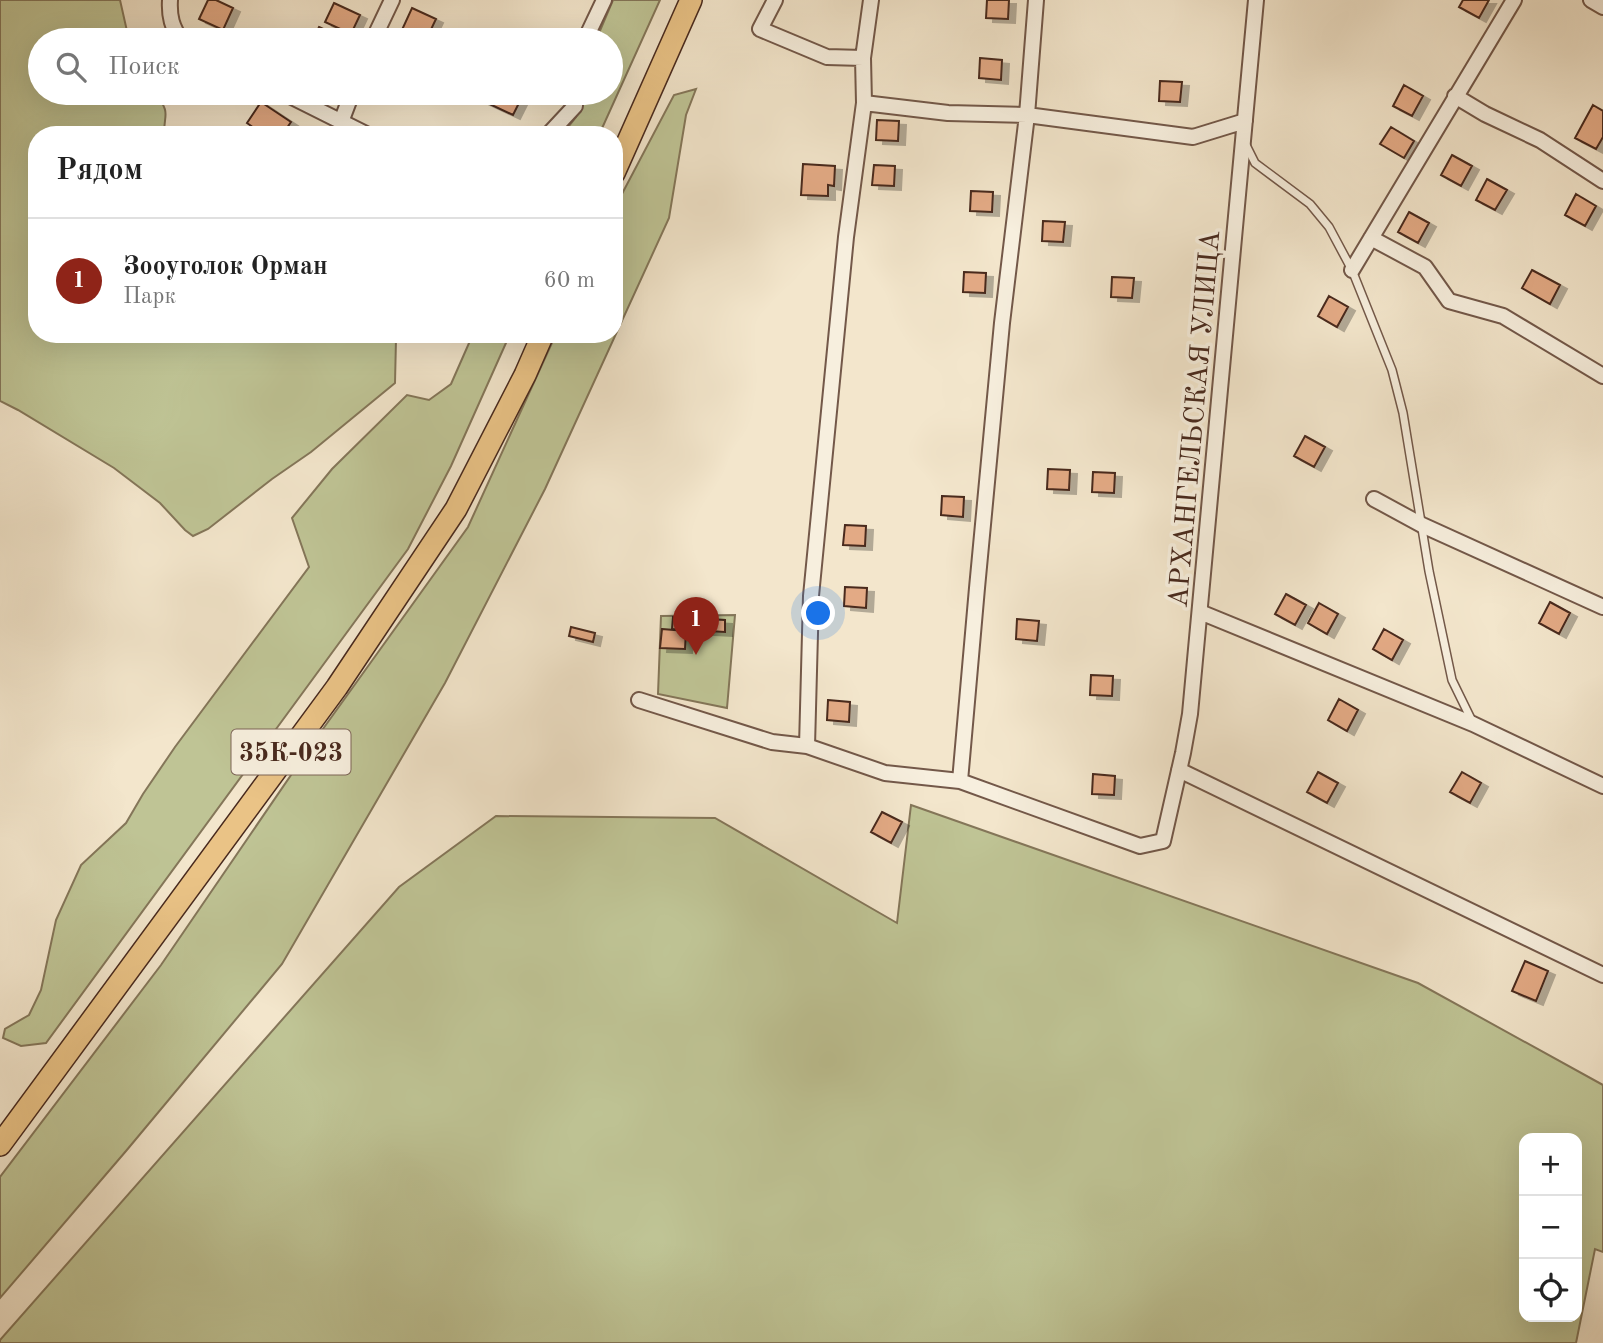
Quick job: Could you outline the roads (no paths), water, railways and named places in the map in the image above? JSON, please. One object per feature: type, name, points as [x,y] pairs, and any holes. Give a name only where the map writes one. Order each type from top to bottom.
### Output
[{"type":"main road","points":[[623,153],[691,0]]},
{"type":"main road","name":"35К-023","points":[[0,1145],[332,694],[456,509],[539,343]]},
{"type":"street","points":[[170,0],[169,15],[173,28]]},
{"type":"street","points":[[379,28],[392,0]]},
{"type":"street","points":[[591,28],[604,0]]},
{"type":"street","points":[[775,0],[760,29],[827,57],[863,58]]},
{"type":"street","points":[[807,746],[811,596],[846,237],[864,103],[863,58],[871,0]]},
{"type":"street","points":[[639,700],[772,742],[807,746],[885,773],[960,781],[1001,336],[1027,115],[1036,0]]},
{"type":"street","name":"АРХАНГЕЛЬСКАЯ УЛИЦА","points":[[960,781],[1140,846],[1163,841],[1190,714],[1256,0]]},
{"type":"street","points":[[1352,270],[1514,0]]},
{"type":"street","points":[[1591,0],[1603,7]]},
{"type":"street","points":[[1455,96],[1485,114],[1540,140],[1603,181]]},
{"type":"street","points":[[864,103],[948,113],[1027,115],[1193,137],[1245,121]]},
{"type":"street","points":[[308,105],[349,126]]},
{"type":"street","points":[[341,122],[347,105]]},
{"type":"street","points":[[556,126],[575,105]]},
{"type":"street","points":[[1371,238],[1425,267],[1449,300],[1503,316],[1603,376]]},
{"type":"street","points":[[1374,499],[1422,524],[1603,607]]},
{"type":"street","points":[[1200,612],[1473,724],[1603,786]]},
{"type":"street","points":[[1179,770],[1603,975]]},
{"type":"lane","points":[[1243,138],[1255,163],[1310,204],[1329,227],[1352,270],[1395,381],[1403,413],[1429,571],[1452,680],[1473,724]]},
{"type":"place","name":"Зооуголок Орман","points":[[696,655]]}]
